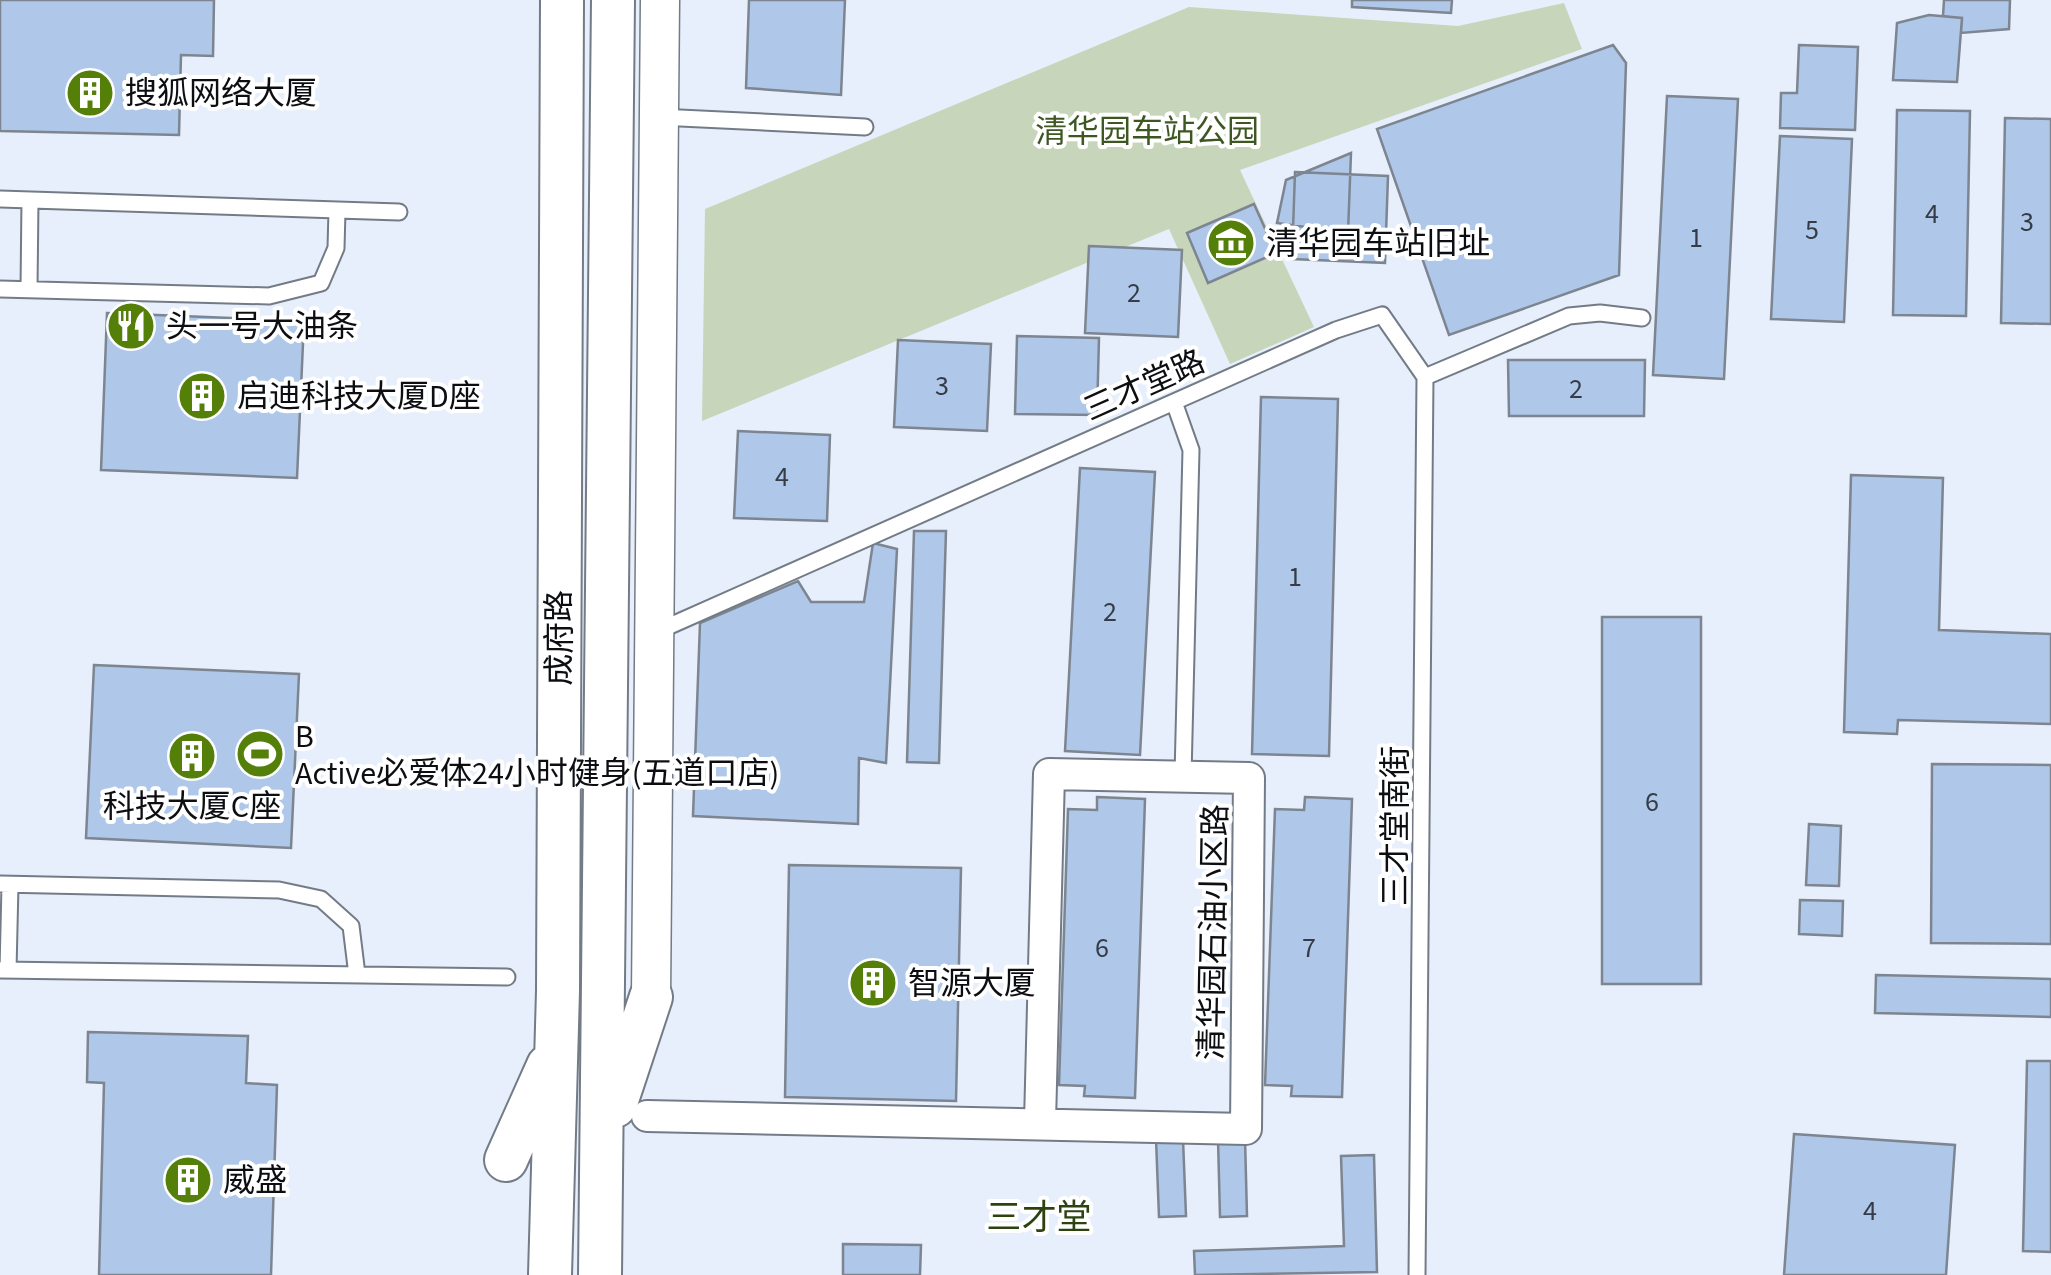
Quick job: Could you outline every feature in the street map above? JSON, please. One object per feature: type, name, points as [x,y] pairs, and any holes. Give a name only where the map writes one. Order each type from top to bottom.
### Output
[{"type":"main road","name":"成府路","points":[[550,1275],[556,1048],[562,0]]},
{"type":"main road","name":"成府路","points":[[600,1275],[613,0]]},
{"type":"main road","points":[[603,1144],[651,997]]},
{"type":"main road","points":[[506,1160],[556,1048]]},
{"type":"street","points":[[651,997],[660,0]]},
{"type":"street","name":"清华园石油小区路","points":[[647,1116],[1246,1128],[1250,778],[1049,774],[1040,1122]]},
{"type":"lane","points":[[660,118],[865,127]]},
{"type":"lane","points":[[0,199],[398,212]]},
{"type":"lane","points":[[28,290],[30,200]]},
{"type":"lane","points":[[0,289],[269,296],[321,283],[336,248],[337,211]]},
{"type":"lane","points":[[1425,377],[1570,316],[1600,313],[1642,318]]},
{"type":"lane","name":"三才堂路","points":[[652,633],[1336,330],[1382,316],[1425,377]]},
{"type":"lane","name":"三才堂南街","points":[[1418,1275],[1425,377]]},
{"type":"lane","points":[[1174,402],[1191,450],[1183,776]]},
{"type":"lane","points":[[358,975],[351,926],[321,899],[280,890],[5,884],[4,970],[358,975],[507,977]]},
{"type":"green space","name":"清华园车站公园","points":[[1564,3],[1582,49],[1240,170],[1314,327],[1230,364],[1169,229],[702,421],[705,209],[1189,7],[1458,26]]},
{"type":"building","name":"搜狐网络大厦","points":[[0,0],[214,0],[213,56],[181,55],[179,135],[0,131]]},
{"type":"building","points":[[749,0],[845,0],[841,95],[746,88]]},
{"type":"building","points":[[1352,0],[1452,0],[1451,13],[1352,7]]},
{"type":"building","points":[[1944,0],[2010,0],[2009,29],[1961,33],[1962,18],[1943,16]]},
{"type":"building","points":[[1929,15],[1962,18],[1957,82],[1893,80],[1897,23]]},
{"type":"building","points":[[1613,45],[1626,63],[1619,275],[1449,335],[1377,129]]},
{"type":"building","points":[[1799,45],[1858,47],[1855,130],[1780,128],[1781,93],[1797,93]]},
{"type":"building","points":[[1667,96],[1738,99],[1724,379],[1653,375]]},
{"type":"building","points":[[1897,110],[1970,111],[1966,316],[1893,315]]},
{"type":"building","points":[[2005,118],[2051,119],[2051,324],[2001,323]]},
{"type":"building","points":[[1780,136],[1852,139],[1844,322],[1771,319]]},
{"type":"building","points":[[1351,153],[1348,233],[1277,223],[1286,180]]},
{"type":"building","points":[[1295,172],[1388,176],[1385,263],[1292,259]]},
{"type":"building","name":"清华园车站旧址","points":[[1254,204],[1276,253],[1208,283],[1187,233]]},
{"type":"building","points":[[1089,246],[1182,250],[1178,337],[1085,333]]},
{"type":"building","name":"启迪科技大厦D座","points":[[107,313],[304,321],[297,478],[101,470]]},
{"type":"building","points":[[1017,336],[1099,338],[1097,415],[1015,414]]},
{"type":"building","points":[[898,340],[991,344],[987,431],[894,427]]},
{"type":"building","points":[[1508,360],[1645,360],[1644,416],[1509,416]]},
{"type":"building","points":[[1261,397],[1338,399],[1329,756],[1252,754]]},
{"type":"building","points":[[738,431],[830,435],[827,521],[734,518]]},
{"type":"building","points":[[1080,468],[1155,472],[1140,755],[1065,751]]},
{"type":"building","points":[[1851,475],[1943,478],[1939,630],[2051,634],[2051,724],[1898,720],[1897,734],[1844,732]]},
{"type":"building","points":[[914,531],[946,531],[939,763],[907,762]]},
{"type":"building","points":[[873,543],[897,549],[886,763],[859,758],[858,824],[693,816],[700,623],[798,581],[811,602],[864,602]]},
{"type":"building","points":[[1602,617],[1701,617],[1701,984],[1602,984]]},
{"type":"building","name":"科技大厦C座","points":[[94,665],[299,674],[291,848],[86,838]]},
{"type":"building","points":[[1932,764],[2051,765],[2051,944],[1931,943]]},
{"type":"building","points":[[1097,797],[1145,799],[1135,1098],[1084,1096],[1085,1086],[1059,1085],[1068,809],[1097,810]]},
{"type":"building","points":[[1305,797],[1352,799],[1342,1097],[1291,1096],[1292,1086],[1265,1085],[1275,809],[1304,810]]},
{"type":"building","points":[[1809,824],[1841,826],[1839,886],[1806,885]]},
{"type":"building","name":"智源大厦","points":[[789,865],[961,868],[956,1101],[785,1097]]},
{"type":"building","points":[[1800,900],[1843,901],[1842,936],[1799,934]]},
{"type":"building","points":[[1876,975],[2051,979],[2051,1017],[1875,1013]]},
{"type":"building","name":"威盛","points":[[88,1032],[248,1036],[246,1083],[277,1085],[271,1275],[99,1275],[104,1083],[87,1082]]},
{"type":"building","points":[[2027,1061],[2051,1061],[2051,1252],[2023,1251]]},
{"type":"building","points":[[1794,1134],[1955,1145],[1946,1275],[1784,1275]]},
{"type":"building","points":[[1245,1138],[1247,1216],[1220,1217],[1218,1139]]},
{"type":"building","points":[[1156,1139],[1183,1139],[1186,1216],[1159,1217]]},
{"type":"building","points":[[1374,1155],[1377,1272],[1195,1275],[1194,1251],[1344,1246],[1341,1156]]},
{"type":"building","points":[[843,1244],[921,1245],[920,1275],[843,1275]]},
{"type":"place","name":"搜狐网络大厦","points":[[90,93]]},
{"type":"place","name":"清华园车站旧址","points":[[1231,243]]},
{"type":"place","name":"头一号大油条","points":[[131,326]]},
{"type":"place","name":"启迪科技大厦D座","points":[[202,396]]},
{"type":"place","name":"B Active必爱体24小时健身(五道口店)","points":[[260,754]]},
{"type":"place","name":"科技大厦C座","points":[[192,756]]},
{"type":"place","name":"智源大厦","points":[[873,983]]},
{"type":"place","name":"威盛","points":[[188,1180]]},
{"type":"district","name":"三才堂","points":[[1039,1217]]}]
